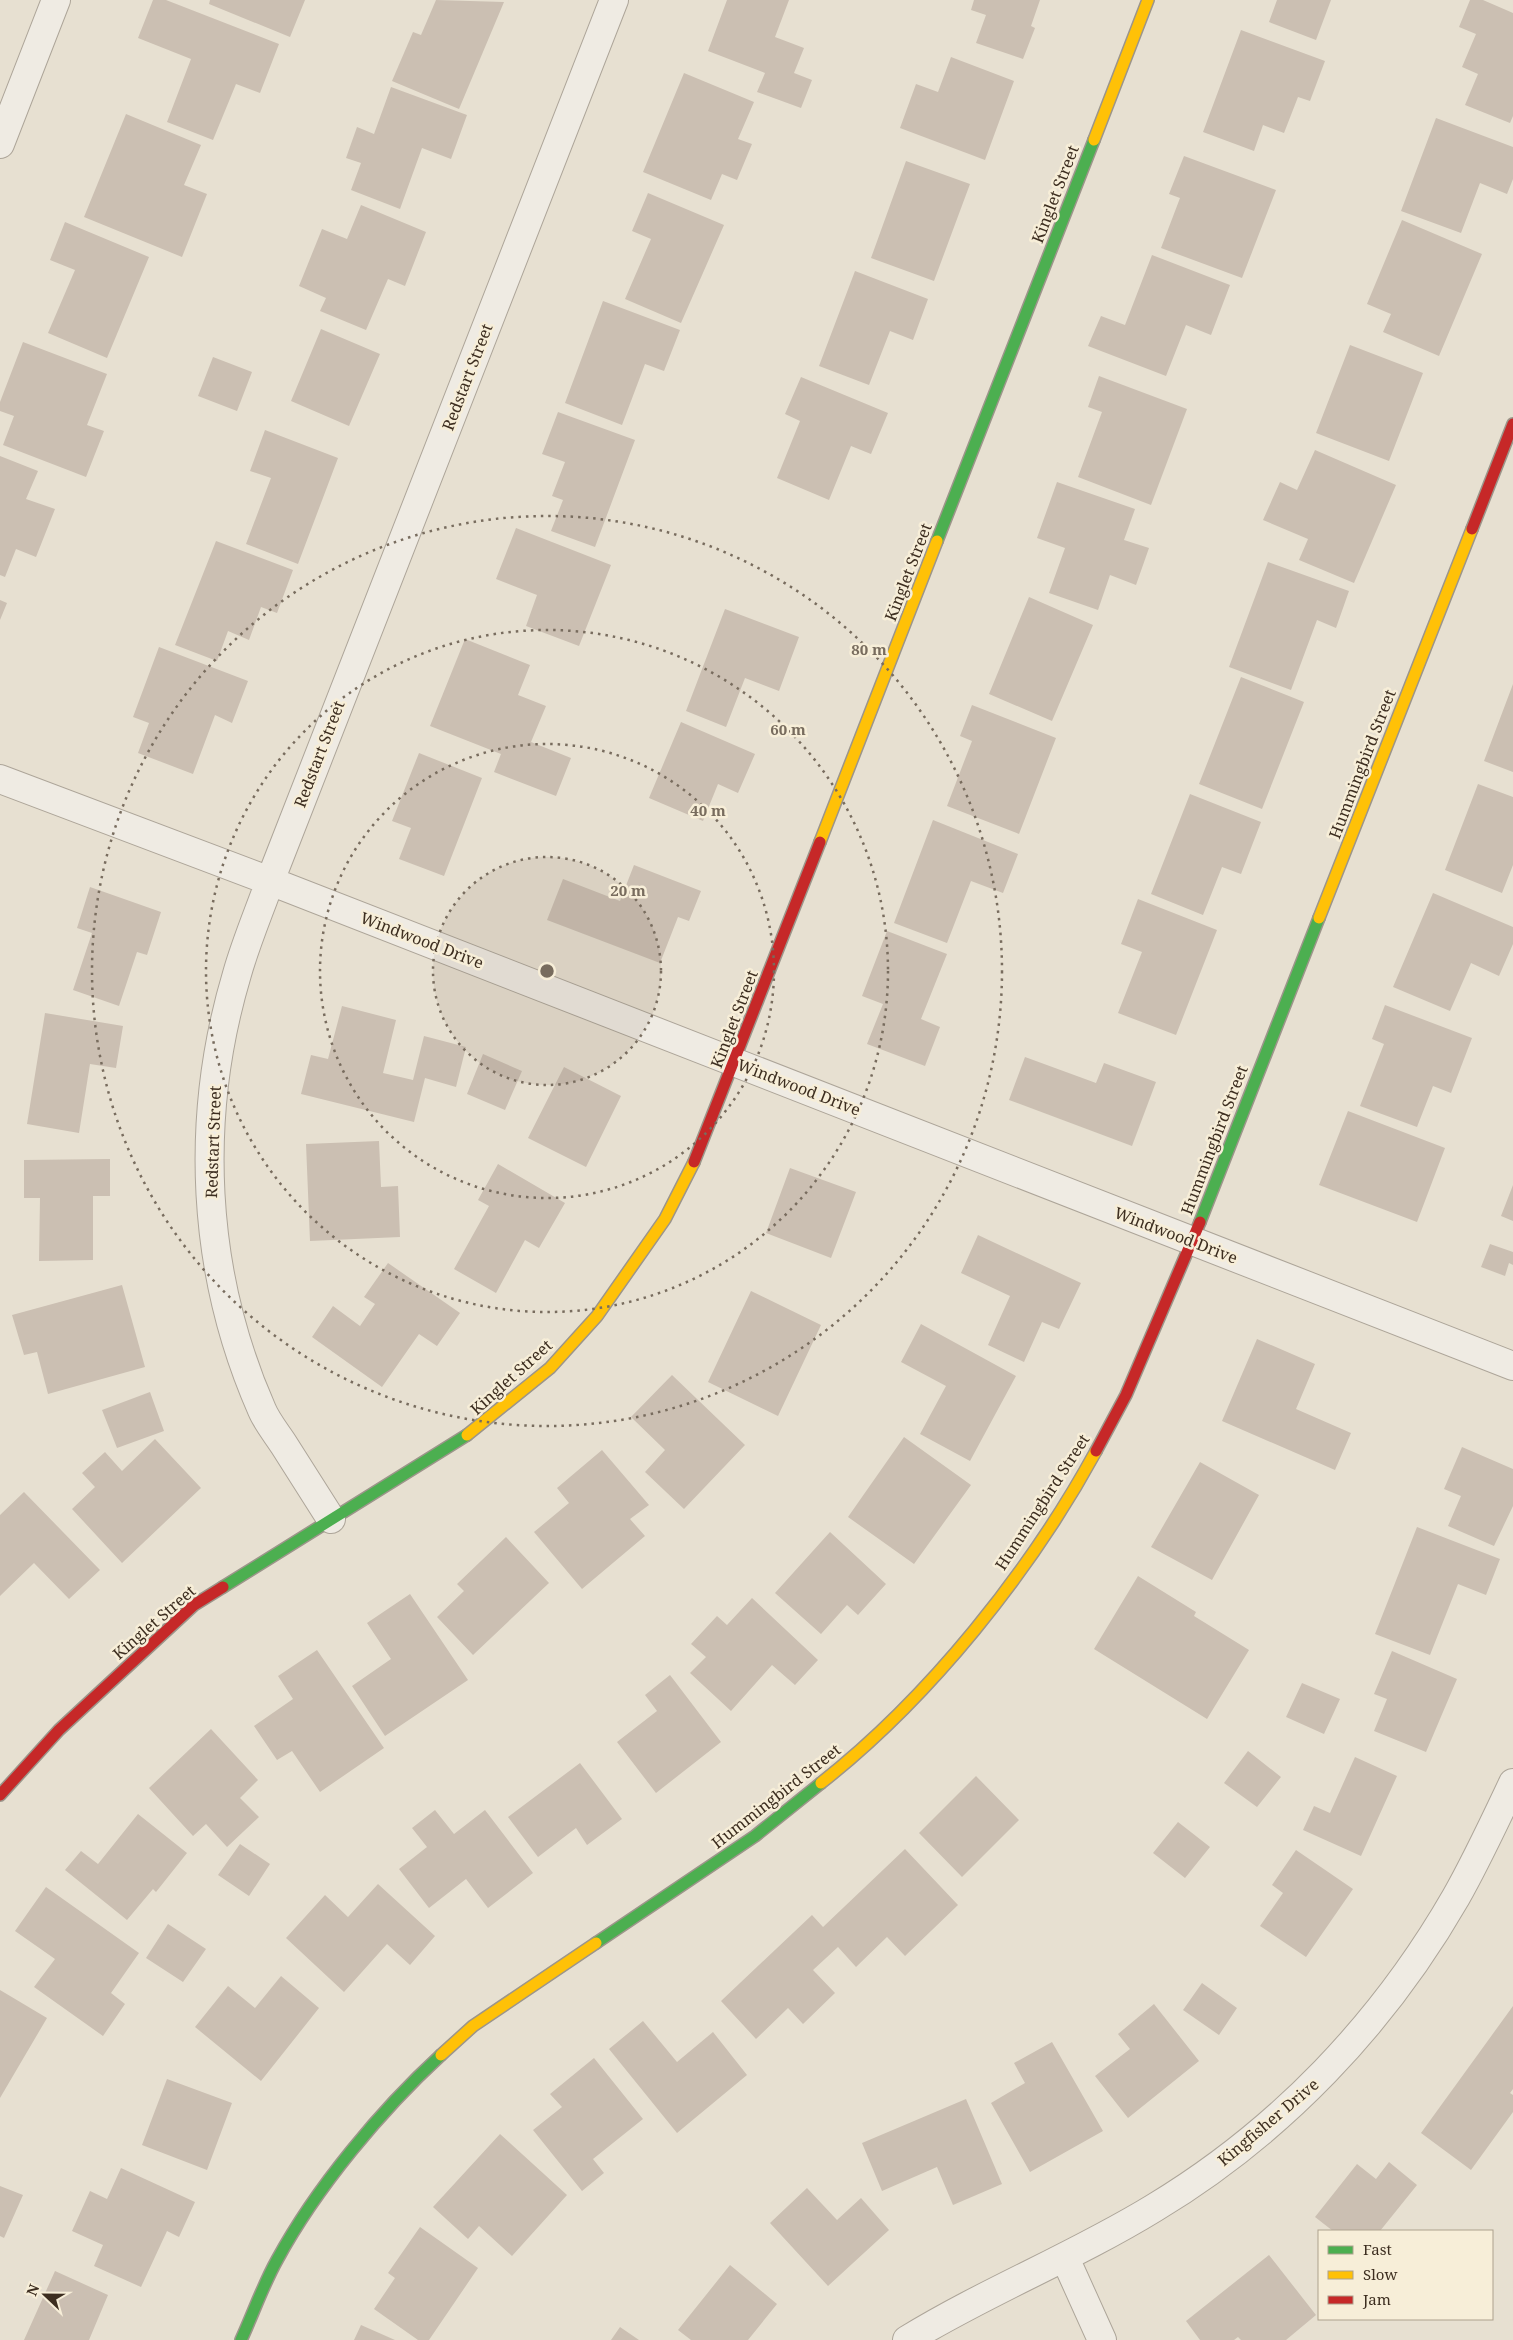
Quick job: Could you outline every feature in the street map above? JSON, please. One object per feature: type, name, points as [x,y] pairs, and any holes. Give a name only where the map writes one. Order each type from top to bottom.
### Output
[{"type":"street","points":[[0,144],[5,117],[56,0]]},
{"type":"street","name":"Redstart Street","points":[[331,1519],[263,1412],[231,1326],[215,1251],[210,1188],[211,1106],[221,1042],[237,974],[270,881],[614,0]]},
{"type":"street","name":"Kinglet Street","points":[[0,1795],[58,1730],[194,1605],[477,1429],[550,1368],[597,1316],[665,1218],[693,1164],[734,1062],[1148,0]]},
{"type":"street","name":"Hummingbird Street","points":[[241,2340],[277,2260],[316,2200],[355,2148],[413,2080],[473,2026],[755,1836],[847,1763],[921,1692],[979,1624],[1037,1545],[1082,1476],[1126,1396],[1192,1242],[1513,424]]},
{"type":"street","name":"Windwood Drive","points":[[0,779],[270,881],[1513,1366]]},
{"type":"street","name":"Kingfisher Drive","points":[[907,2340],[938,2321],[1065,2258],[1154,2208],[1206,2174],[1266,2128],[1340,2057],[1417,1958],[1451,1905],[1488,1836],[1513,1783]]},
{"type":"street","points":[[1065,2258],[1102,2340]]},
{"type":"building","points":[[153,0],[166,0],[279,44],[260,93],[236,84],[213,140],[167,122],[191,59],[138,38]]},
{"type":"building","points":[[210,0],[305,0],[290,37],[209,4]]},
{"type":"building","points":[[436,0],[504,2],[459,109],[392,81],[413,32],[421,35]]},
{"type":"building","points":[[727,0],[789,0],[775,37],[804,48],[794,73],[812,80],[801,108],[757,92],[765,73],[708,51]]},
{"type":"building","points":[[974,0],[1040,0],[1031,26],[1035,28],[1023,59],[976,43],[986,15],[971,10]]},
{"type":"building","points":[[1277,0],[1331,0],[1316,40],[1269,22]]},
{"type":"building","points":[[1470,0],[1483,0],[1513,13],[1513,116],[1510,123],[1465,105],[1478,74],[1462,67],[1476,34],[1459,27]]},
{"type":"building","points":[[1241,30],[1325,61],[1310,101],[1298,97],[1284,133],[1263,125],[1254,151],[1203,132]]},
{"type":"building","points":[[951,57],[1014,81],[985,160],[900,128],[916,84],[938,92]]},
{"type":"building","points":[[684,73],[754,102],[738,139],[752,144],[737,180],[722,174],[711,200],[643,172]]},
{"type":"building","points":[[391,87],[467,115],[451,159],[422,148],[400,209],[351,190],[361,163],[346,158],[357,127],[374,134]]},
{"type":"building","points":[[126,114],[201,145],[184,185],[207,194],[182,257],[84,217]]},
{"type":"building","points":[[1436,118],[1513,147],[1513,179],[1507,194],[1480,183],[1461,233],[1401,211]]},
{"type":"building","points":[[1184,156],[1276,190],[1242,278],[1161,248],[1180,198],[1169,194]]},
{"type":"building","points":[[906,161],[970,184],[934,281],[871,258]]},
{"type":"building","points":[[648,193],[724,225],[681,323],[625,299],[651,239],[632,231]]},
{"type":"building","points":[[361,205],[426,232],[405,286],[388,279],[366,330],[320,311],[326,298],[299,286],[322,229],[347,239]]},
{"type":"building","points":[[1402,220],[1482,254],[1439,356],[1383,332],[1391,314],[1367,304]]},
{"type":"building","points":[[65,222],[149,257],[107,358],[48,333],[75,270],[50,260]]},
{"type":"building","points":[[1152,255],[1230,285],[1211,335],[1186,325],[1166,376],[1088,346],[1101,316],[1125,325]]},
{"type":"building","points":[[855,271],[928,299],[913,340],[890,331],[869,385],[819,366]]},
{"type":"building","points":[[603,301],[680,330],[664,371],[645,364],[622,425],[565,403]]},
{"type":"building","points":[[321,329],[380,354],[349,426],[291,401]]},
{"type":"building","points":[[23,342],[107,374],[87,425],[104,431],[86,477],[3,445],[14,416],[0,411],[0,402]]},
{"type":"building","points":[[1350,345],[1423,373],[1389,461],[1316,433]]},
{"type":"building","points":[[213,357],[252,372],[237,411],[198,396]]},
{"type":"building","points":[[1099,376],[1187,409],[1151,505],[1078,477],[1102,412],[1088,407]]},
{"type":"building","points":[[801,377],[888,413],[871,454],[851,446],[829,500],[777,478],[800,421],[785,414]]},
{"type":"building","points":[[558,412],[635,440],[595,547],[551,531],[563,500],[552,496],[565,462],[542,454]]},
{"type":"building","points":[[265,430],[338,458],[298,564],[246,544],[271,478],[250,471]]},
{"type":"building","points":[[1315,450],[1396,485],[1354,583],[1299,560],[1308,539],[1263,520],[1280,482],[1297,490]]},
{"type":"building","points":[[0,456],[38,471],[26,499],[55,509],[36,557],[16,549],[5,577],[0,575]]},
{"type":"building","points":[[1057,482],[1135,509],[1124,540],[1149,548],[1136,585],[1110,575],[1098,610],[1049,593],[1065,548],[1037,538]]},
{"type":"building","points":[[516,528],[611,565],[579,646],[526,626],[537,595],[496,579]]},
{"type":"building","points":[[216,541],[293,570],[277,613],[261,607],[249,640],[228,631],[217,661],[175,645]]},
{"type":"building","points":[[1268,562],[1349,591],[1336,628],[1317,620],[1291,690],[1229,667]]},
{"type":"building","points":[[1029,597],[1093,625],[1052,721],[989,694]]},
{"type":"building","points":[[0,600],[7,603],[0,620]]},
{"type":"building","points":[[725,609],[799,637],[779,691],[745,678],[726,727],[686,711]]},
{"type":"building","points":[[465,639],[530,665],[518,695],[546,706],[531,742],[571,758],[556,796],[494,772],[501,754],[430,726]]},
{"type":"building","points":[[159,647],[248,681],[232,723],[215,715],[193,774],[138,753],[149,723],[133,717]]},
{"type":"building","points":[[1241,677],[1304,702],[1262,809],[1199,784]]},
{"type":"building","points":[[1513,684],[1513,772],[1484,761]]},
{"type":"building","points":[[972,705],[1056,738],[1019,834],[947,806],[972,741],[960,736]]},
{"type":"building","points":[[681,722],[755,754],[738,793],[718,784],[703,821],[649,798]]},
{"type":"building","points":[[419,753],[482,778],[444,876],[399,859],[411,828],[392,821]]},
{"type":"building","points":[[1478,784],[1513,797],[1513,865],[1502,893],[1445,870]]},
{"type":"building","points":[[1190,794],[1261,822],[1241,874],[1222,867],[1203,915],[1151,894]]},
{"type":"building","points":[[933,820],[1018,854],[1003,893],[971,881],[947,943],[894,923]]},
{"type":"building","points":[[634,865],[701,891],[689,921],[678,917],[660,963],[547,920],[563,879],[620,901]]},
{"type":"building","points":[[90,887],[161,912],[147,955],[137,952],[119,1006],[73,990],[92,933],[77,928]]},
{"type":"building","points":[[1433,893],[1513,927],[1513,944],[1499,976],[1471,963],[1450,1011],[1393,987]]},
{"type":"building","points":[[1138,899],[1217,930],[1176,1035],[1118,1013],[1142,952],[1121,944]]},
{"type":"building","points":[[887,931],[947,954],[921,1019],[940,1027],[925,1066],[867,1044],[883,1004],[862,996]]},
{"type":"building","points":[[1385,1005],[1472,1038],[1451,1093],[1433,1086],[1417,1127],[1360,1106],[1384,1044],[1372,1039]]},
{"type":"building","points":[[342,1006],[396,1020],[383,1073],[413,1080],[424,1036],[466,1047],[456,1087],[425,1078],[414,1122],[301,1094],[311,1055],[328,1059]]},
{"type":"building","points":[[45,1013],[123,1026],[116,1068],[90,1064],[79,1133],[27,1124]]},
{"type":"building","points":[[483,1054],[522,1071],[505,1110],[467,1094]]},
{"type":"building","points":[[1025,1057],[1096,1083],[1104,1063],[1156,1082],[1132,1146],[1009,1100]]},
{"type":"building","points":[[564,1067],[621,1096],[586,1167],[528,1138]]},
{"type":"building","points":[[1348,1111],[1445,1148],[1417,1222],[1319,1185]]},
{"type":"building","points":[[379,1141],[381,1187],[398,1186],[400,1237],[310,1241],[306,1144]]},
{"type":"building","points":[[110,1159],[110,1196],[93,1196],[93,1260],[39,1261],[40,1198],[24,1198],[24,1160]]},
{"type":"building","points":[[498,1164],[565,1203],[539,1248],[525,1240],[496,1293],[454,1269],[489,1206],[478,1200]]},
{"type":"building","points":[[790,1168],[856,1192],[831,1258],[766,1233]]},
{"type":"building","points":[[1513,1185],[1513,1221],[1501,1216]]},
{"type":"building","points":[[978,1235],[1081,1283],[1059,1329],[1042,1322],[1024,1362],[988,1345],[1010,1296],[961,1273]]},
{"type":"building","points":[[1490,1244],[1513,1252],[1513,1265],[1509,1263],[1505,1276],[1481,1267]]},
{"type":"building","points":[[388,1263],[460,1313],[437,1346],[419,1334],[382,1387],[312,1337],[333,1306],[360,1326],[375,1304],[364,1297]]},
{"type":"building","points":[[122,1285],[145,1367],[48,1394],[37,1352],[24,1355],[12,1315]]},
{"type":"building","points":[[751,1291],[821,1325],[778,1416],[708,1382]]},
{"type":"building","points":[[921,1324],[1016,1376],[970,1461],[920,1434],[946,1386],[901,1362]]},
{"type":"building","points":[[1257,1339],[1315,1364],[1296,1409],[1351,1433],[1335,1470],[1222,1421]]},
{"type":"building","points":[[672,1375],[745,1445],[684,1509],[645,1472],[665,1450],[631,1417]]},
{"type":"building","points":[[150,1392],[164,1431],[117,1448],[102,1410]]},
{"type":"building","points":[[904,1437],[971,1485],[914,1564],[848,1517]]},
{"type":"building","points":[[155,1439],[201,1488],[122,1563],[72,1509],[95,1487],[82,1473],[105,1452],[122,1471]]},
{"type":"building","points":[[1462,1447],[1513,1469],[1513,1506],[1494,1546],[1448,1526],[1461,1496],[1444,1489]]},
{"type":"building","points":[[602,1450],[649,1505],[630,1519],[645,1536],[582,1589],[534,1532],[569,1503],[557,1488]]},
{"type":"building","points":[[1200,1462],[1259,1495],[1212,1580],[1151,1547]]},
{"type":"building","points":[[24,1492],[100,1570],[69,1599],[34,1563],[0,1596],[0,1515]]},
{"type":"building","points":[[1417,1527],[1500,1559],[1486,1595],[1458,1584],[1430,1655],[1375,1634]]},
{"type":"building","points":[[830,1532],[886,1584],[858,1615],[847,1605],[821,1634],[775,1593]]},
{"type":"building","points":[[506,1537],[549,1583],[473,1655],[437,1617],[464,1591],[457,1584]]},
{"type":"building","points":[[1138,1576],[1196,1612],[1194,1616],[1249,1650],[1207,1719],[1094,1649]]},
{"type":"building","points":[[410,1594],[468,1680],[385,1736],[352,1686],[391,1659],[367,1623]]},
{"type":"building","points":[[752,1598],[818,1660],[795,1685],[772,1665],[731,1711],[690,1673],[706,1657],[691,1644],[717,1616],[727,1625]]},
{"type":"building","points":[[317,1650],[384,1748],[320,1792],[292,1751],[277,1760],[254,1726],[293,1699],[278,1676]]},
{"type":"building","points":[[1392,1651],[1457,1679],[1426,1752],[1374,1731],[1387,1699],[1374,1694]]},
{"type":"building","points":[[670,1675],[721,1742],[656,1793],[617,1742],[657,1711],[645,1695]]},
{"type":"building","points":[[1302,1683],[1340,1699],[1324,1734],[1286,1717]]},
{"type":"building","points":[[211,1729],[258,1780],[240,1798],[259,1817],[227,1847],[206,1824],[193,1836],[149,1788]]},
{"type":"building","points":[[1248,1751],[1281,1777],[1257,1807],[1224,1783]]},
{"type":"building","points":[[1355,1757],[1397,1776],[1361,1856],[1303,1830],[1314,1806],[1330,1813]]},
{"type":"building","points":[[580,1763],[622,1819],[587,1845],[576,1828],[538,1857],[508,1817]]},
{"type":"building","points":[[976,1776],[1019,1820],[962,1877],[919,1833]]},
{"type":"building","points":[[435,1810],[454,1834],[485,1810],[533,1873],[488,1908],[466,1879],[429,1908],[399,1869],[427,1847],[412,1828]]},
{"type":"building","points":[[138,1814],[187,1853],[156,1892],[153,1889],[127,1920],[65,1870],[81,1851],[98,1864]]},
{"type":"building","points":[[1178,1822],[1210,1847],[1185,1878],[1153,1853]]},
{"type":"building","points":[[240,1844],[270,1864],[249,1896],[218,1875]]},
{"type":"building","points":[[905,1849],[958,1905],[905,1956],[887,1937],[856,1967],[838,1947],[813,1970],[835,1993],[803,2024],[788,2008],[756,2039],[721,2001],[812,1915],[823,1927]]},
{"type":"building","points":[[1296,1850],[1353,1889],[1306,1957],[1260,1926],[1283,1893],[1272,1885]]},
{"type":"building","points":[[378,1884],[435,1936],[410,1965],[387,1944],[344,1992],[286,1938],[325,1895],[348,1917]]},
{"type":"building","points":[[46,1887],[139,1953],[111,1993],[125,2004],[103,2036],[34,1987],[55,1959],[15,1931]]},
{"type":"building","points":[[168,1924],[206,1949],[183,1982],[146,1958]]},
{"type":"building","points":[[281,1976],[319,2008],[261,2081],[195,2027],[228,1986],[255,2008]]},
{"type":"building","points":[[1202,1983],[1237,2008],[1219,2035],[1183,2010]]},
{"type":"building","points":[[0,1990],[47,2018],[0,2098]]},
{"type":"building","points":[[1154,2004],[1199,2061],[1128,2118],[1095,2076],[1130,2049],[1118,2034]]},
{"type":"building","points":[[1513,2006],[1513,2089],[1510,2093],[1513,2095],[1513,2112],[1471,2170],[1421,2133]]},
{"type":"building","points":[[643,2021],[677,2062],[713,2032],[747,2075],[677,2133],[609,2049]]},
{"type":"building","points":[[1052,2042],[1103,2131],[1030,2172],[991,2103],[1025,2083],[1014,2063]]},
{"type":"building","points":[[594,2058],[643,2119],[593,2159],[604,2173],[582,2191],[533,2130],[562,2107],[550,2094]]},
{"type":"building","points":[[167,2079],[232,2103],[207,2170],[142,2145]]},
{"type":"building","points":[[966,2099],[1002,2184],[953,2205],[937,2167],[882,2191],[862,2143]]},
{"type":"building","points":[[500,2134],[567,2195],[512,2256],[479,2226],[468,2239],[433,2207]]},
{"type":"building","points":[[1389,2162],[1417,2185],[1381,2230],[1332,2230],[1315,2217],[1357,2164],[1376,2179]]},
{"type":"building","points":[[121,2168],[195,2202],[179,2237],[167,2231],[141,2287],[94,2266],[103,2245],[72,2231],[90,2191],[107,2199]]},
{"type":"building","points":[[0,2186],[23,2195],[4,2238],[0,2236]]},
{"type":"building","points":[[807,2188],[837,2220],[861,2198],[889,2230],[828,2286],[770,2223]]},
{"type":"building","points":[[420,2227],[478,2268],[429,2340],[418,2340],[374,2309],[395,2278],[388,2273]]},
{"type":"building","points":[[1269,2255],[1316,2315],[1286,2340],[1241,2340],[1238,2337],[1234,2340],[1200,2340],[1186,2321]]},
{"type":"building","points":[[730,2265],[777,2304],[748,2340],[691,2340],[678,2330]]},
{"type":"building","points":[[55,2271],[108,2295],[89,2340],[24,2340]]},
{"type":"building","points":[[361,2325],[395,2340],[354,2340]]},
{"type":"building","points":[[620,2327],[639,2340],[611,2340]]},
{"type":"traffic: fast","points":[[937,541],[1094,140]]},
{"type":"traffic: fast","points":[[1200,1222],[1319,918]]},
{"type":"traffic: fast","points":[[223,1587],[467,1435]]},
{"type":"traffic: fast","points":[[596,1943],[755,1836],[821,1783]]},
{"type":"traffic: fast","points":[[241,2340],[272,2270],[311,2205],[330,2178],[373,2125],[441,2055]]},
{"type":"traffic: slow","points":[[1094,140],[1148,0]]},
{"type":"traffic: slow","points":[[1319,918],[1472,529]]},
{"type":"traffic: slow","points":[[820,842],[937,541]]},
{"type":"traffic: slow","points":[[467,1435],[550,1368],[597,1316],[665,1219],[694,1162]]},
{"type":"traffic: slow","points":[[821,1783],[900,1712],[938,1673],[974,1630],[1040,1542],[1070,1497],[1096,1451]]},
{"type":"traffic: slow","points":[[441,2055],[473,2026],[596,1943]]},
{"type":"traffic: jam","points":[[1472,529],[1513,424]]},
{"type":"traffic: jam","points":[[694,1162],[820,842]]},
{"type":"traffic: jam","points":[[1096,1451],[1126,1395],[1200,1222]]},
{"type":"traffic: jam","points":[[0,1795],[59,1730],[194,1605],[223,1587]]}]
